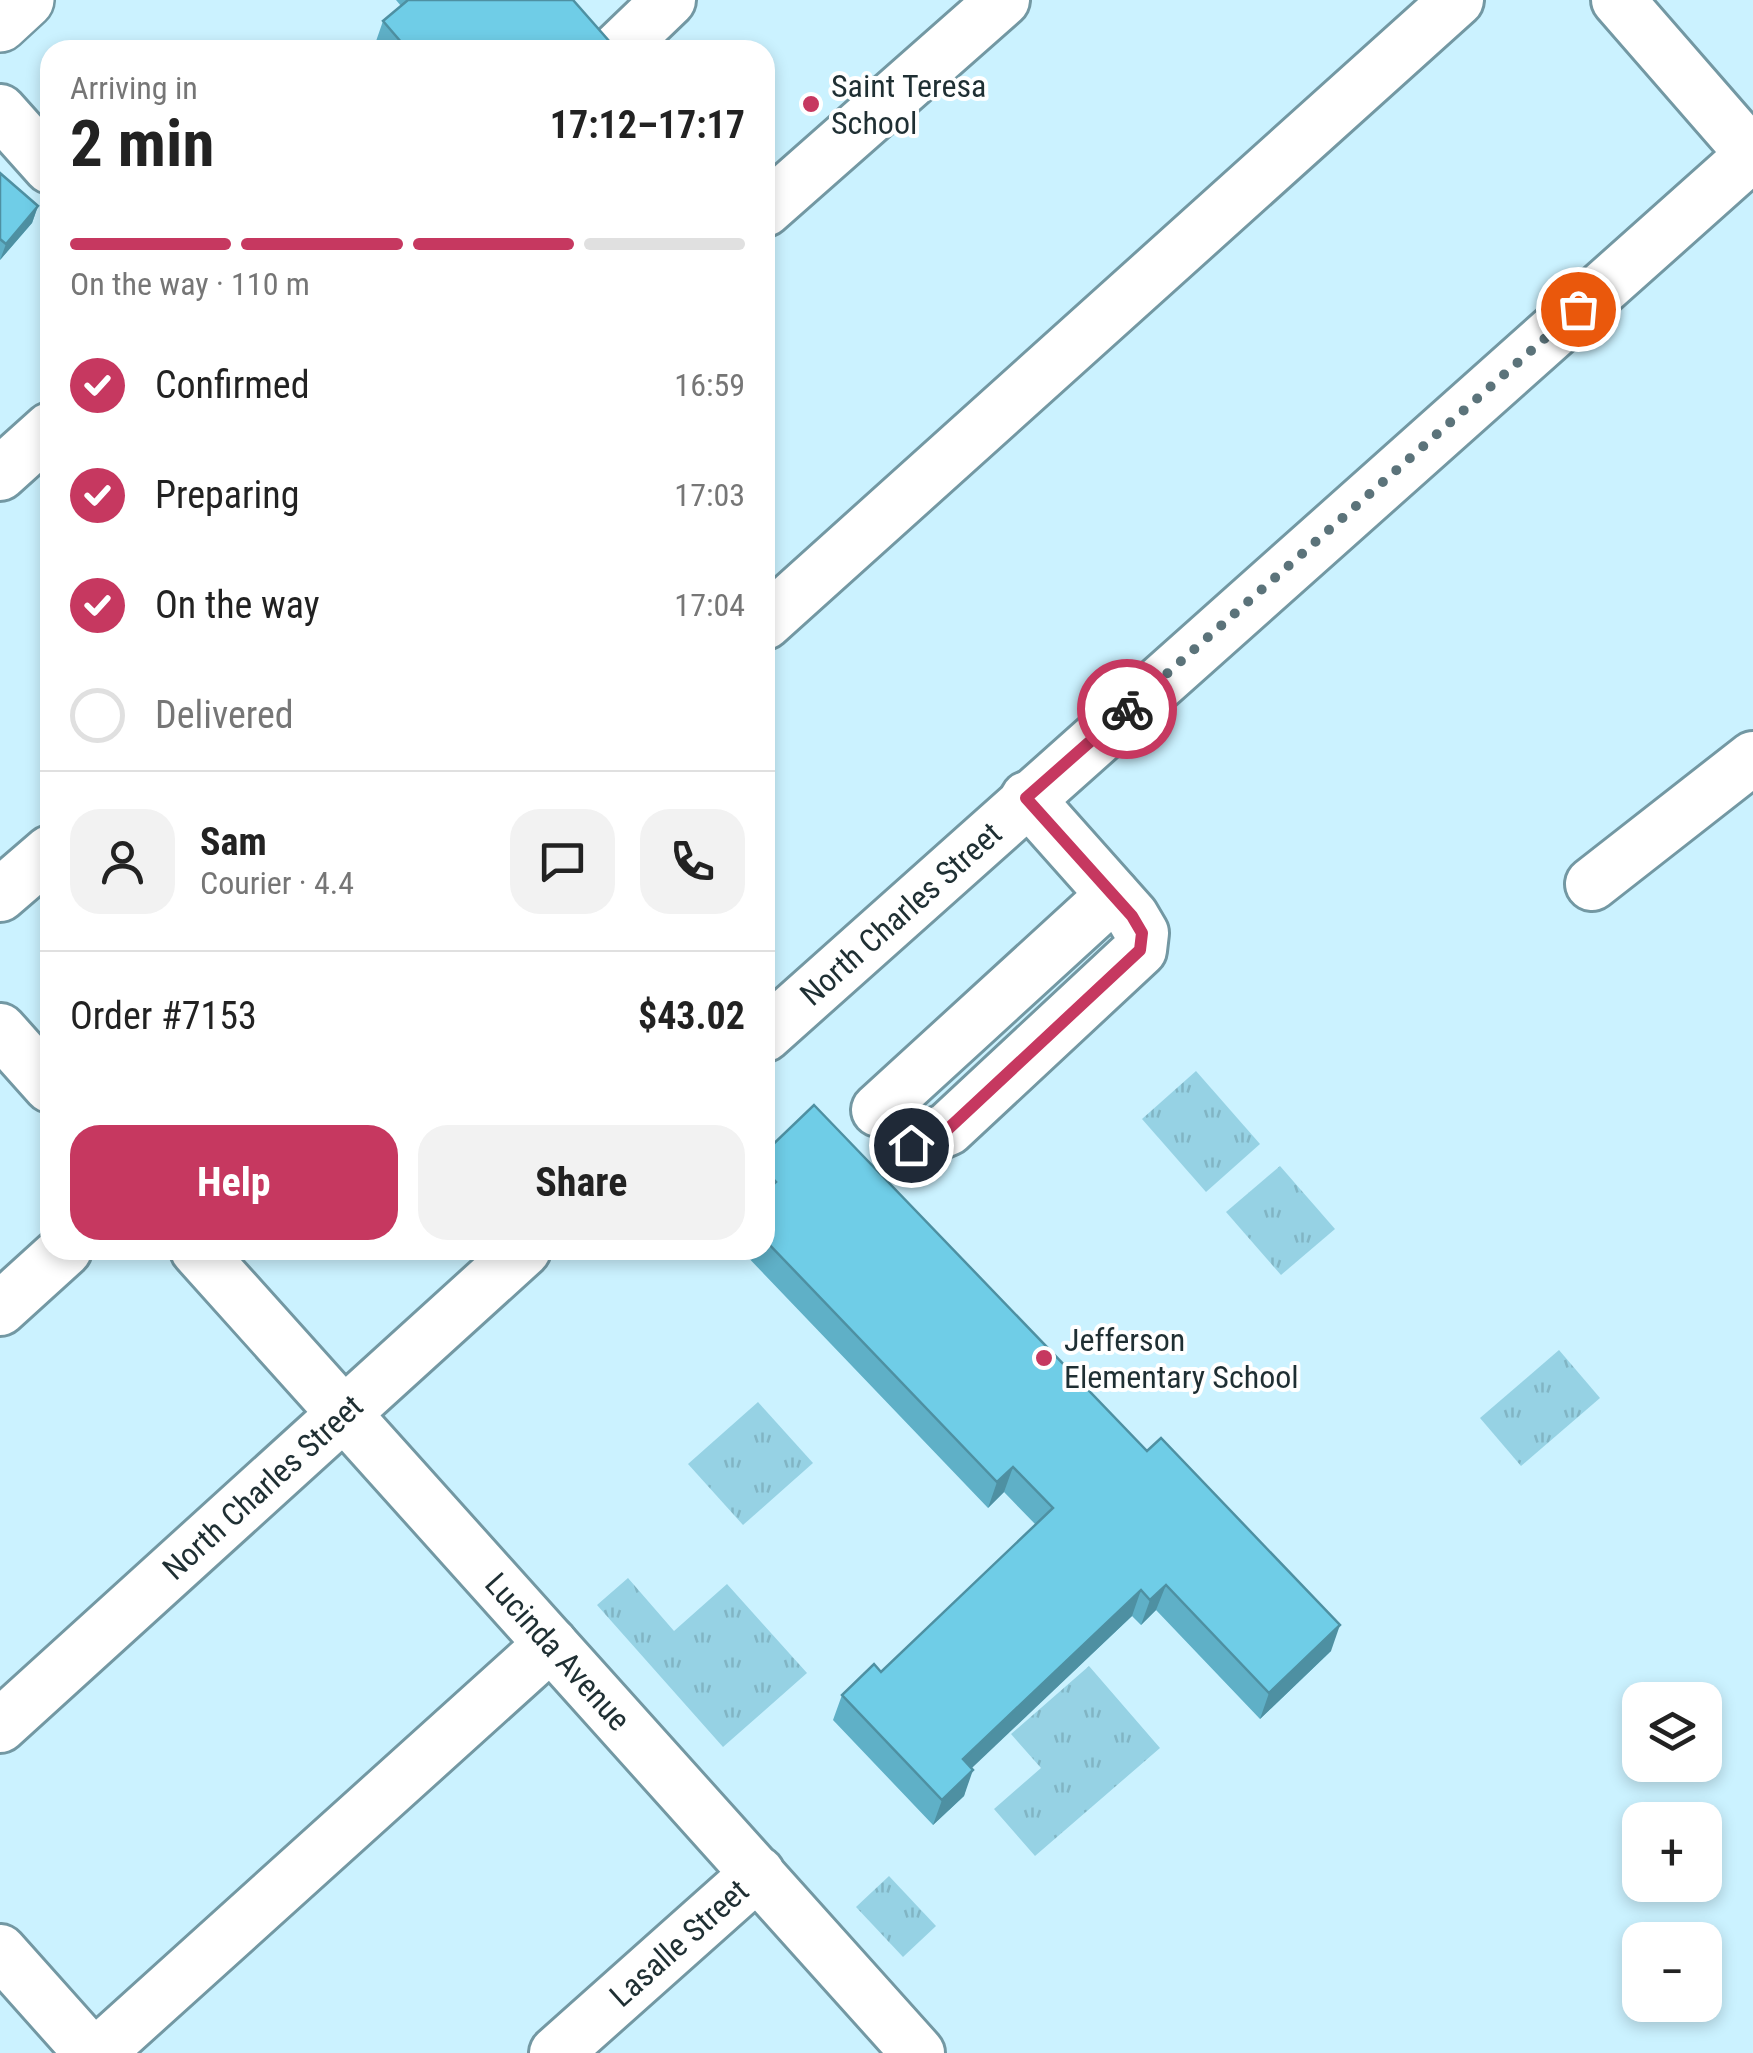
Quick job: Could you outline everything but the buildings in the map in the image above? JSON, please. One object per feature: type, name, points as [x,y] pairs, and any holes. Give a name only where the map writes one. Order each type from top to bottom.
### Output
[{"type":"main road","points":[[0,24],[26,0]]},
{"type":"street","points":[[627,40],[669,0]]},
{"type":"street","points":[[775,199],[947,17],[1003,0]]},
{"type":"street","points":[[775,613],[1457,0]]},
{"type":"street","points":[[1618,0],[1753,154]]},
{"type":"street","points":[[0,111],[40,156]]},
{"type":"street","name":"North Charles Street","points":[[775,1008],[1026,798],[1753,154]]},
{"type":"street","points":[[0,474],[40,437]]},
{"type":"street","points":[[1592,884],[1753,758]]},
{"type":"street","points":[[894,1127],[948,1129],[1134,960],[1142,933],[1026,798]]},
{"type":"street","points":[[0,895],[40,861]]},
{"type":"street","points":[[0,1030],[40,1075]]},
{"type":"street","points":[[0,1309],[54,1260]]},
{"type":"street","name":"Lucinda Avenue","points":[[207,1260],[918,2053]]},
{"type":"street","name":"North Charles Street","points":[[0,1726],[513,1260]]},
{"type":"street","points":[[0,1951],[95,2053],[551,1644]]},
{"type":"street","name":"Lasalle Street","points":[[556,2053],[758,1873]]},
{"type":"green space","points":[[1196,1071],[1260,1144],[1206,1192],[1142,1119]]},
{"type":"green space","points":[[1280,1166],[1335,1229],[1281,1275],[1226,1212]]},
{"type":"green space","points":[[1559,1350],[1600,1398],[1521,1466],[1480,1418]]},
{"type":"green space","points":[[758,1402],[813,1463],[743,1525],[688,1464]]},
{"type":"green space","points":[[628,1578],[674,1631],[727,1584],[807,1673],[723,1747],[597,1605]]},
{"type":"green space","points":[[1089,1666],[1160,1748],[1035,1856],[994,1809],[1041,1768],[1011,1734]]},
{"type":"green space","points":[[889,1876],[936,1926],[903,1957],[856,1907]]},
{"type":"way so far","points":[[1127,709],[1578,309]]},
{"type":"place","name":"Saint Teresa School","points":[[811,104]]},
{"type":"place","name":"Jefferson Elementary School","points":[[1044,1358]]},
{"type":"route","points":[[911,1145],[948,1129],[1134,960],[1140,950],[1142,933],[1138,923],[1026,798],[1127,709]]}]
